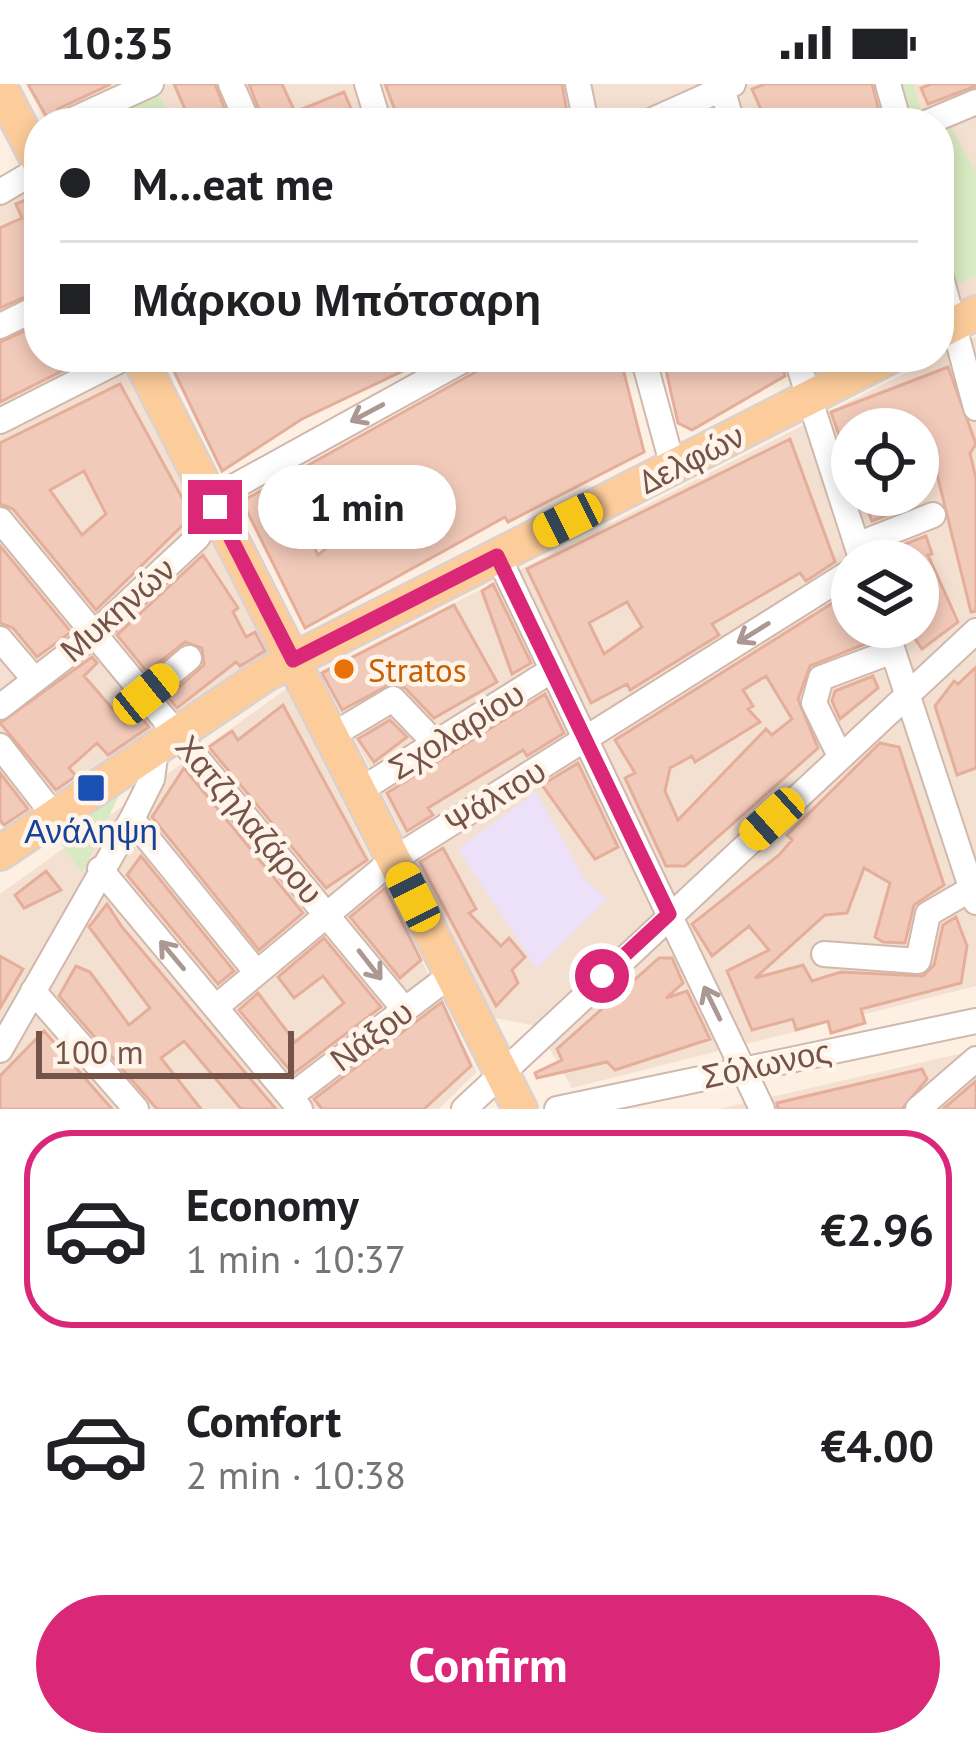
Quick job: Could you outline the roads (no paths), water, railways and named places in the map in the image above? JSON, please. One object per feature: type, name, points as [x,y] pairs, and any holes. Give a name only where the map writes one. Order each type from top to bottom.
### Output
[{"type":"main road","points":[[0,87],[24,130]]},
{"type":"main road","points":[[147,372],[520,1109]]},
{"type":"main road","name":"Δελφών","points":[[0,853],[166,738],[293,660],[861,372]]},
{"type":"street","points":[[99,108],[151,84]]},
{"type":"street","points":[[678,108],[726,86]]},
{"type":"street","points":[[0,192],[24,165]]},
{"type":"street","points":[[956,323],[976,408]]},
{"type":"street","points":[[0,421],[96,372]]},
{"type":"street","name":"Μυκηνών","points":[[0,707],[92,636],[197,538],[228,490],[436,372]]},
{"type":"street","points":[[647,372],[673,467]]},
{"type":"street","points":[[800,372],[808,399],[831,443]]},
{"type":"street","points":[[885,540],[931,516]]},
{"type":"street","name":"Χατζηλαζάρου","points":[[0,520],[92,636],[146,694],[166,738],[329,913],[404,1010]]},
{"type":"street","points":[[497,556],[762,1109]]},
{"type":"street","name":"Ψάλτου","points":[[216,1007],[394,859],[831,584]]},
{"type":"street","points":[[464,1109],[500,1069],[976,631]]},
{"type":"street","points":[[0,639],[34,680]]},
{"type":"street","points":[[840,756],[814,703],[821,677],[873,648]]},
{"type":"street","points":[[824,954],[918,961],[928,914],[973,895],[892,648]]},
{"type":"street","points":[[146,694],[189,658]]},
{"type":"street","name":"Σχολαρίου","points":[[359,791],[552,670]]},
{"type":"street","points":[[331,736],[393,699],[435,743]]},
{"type":"street","points":[[0,1049],[132,819],[166,738]]},
{"type":"street","points":[[0,746],[53,814]]},
{"type":"street","points":[[132,819],[257,973]]},
{"type":"street","points":[[100,869],[296,1102]]},
{"type":"street","name":"Νάξου","points":[[296,1102],[452,974]]},
{"type":"street","points":[[33,991],[136,1109]]},
{"type":"street","name":"Σόλωνος","points":[[557,1109],[742,1066],[976,1021]]},
{"type":"street","points":[[918,1109],[976,1059]]},
{"type":"place","name":"Stratos","points":[[344,669]]},
{"type":"place","name":"Ανάληψη","points":[[91,788]]}]
